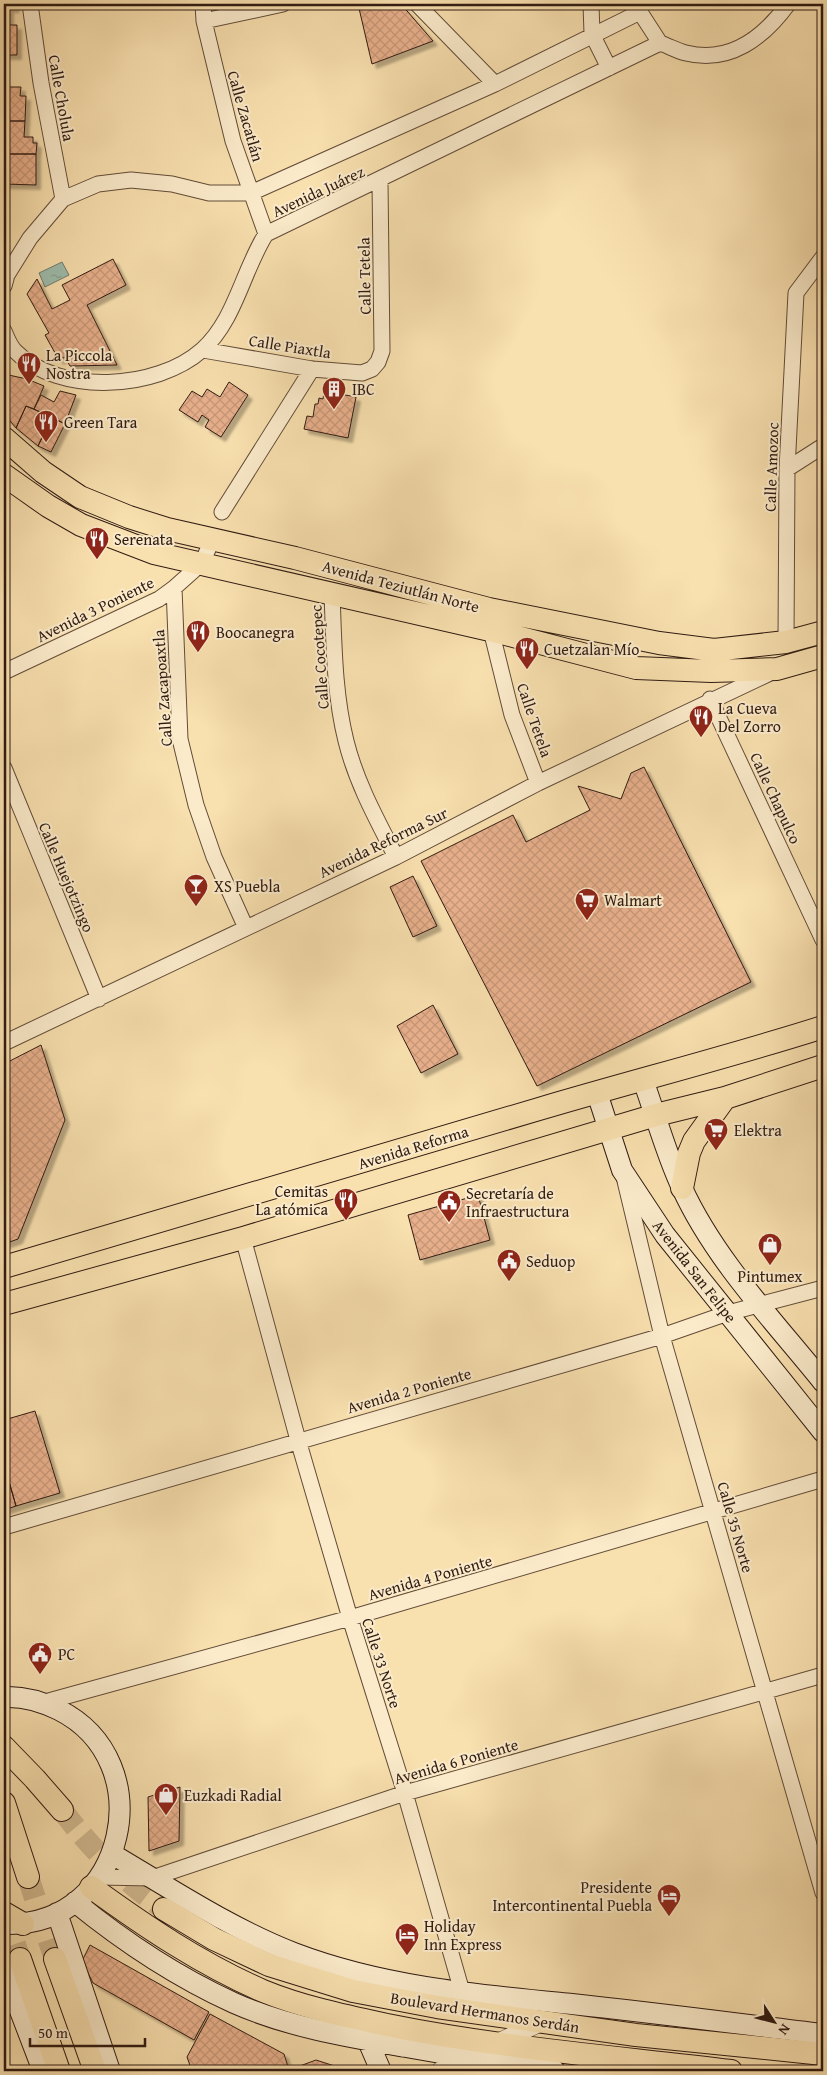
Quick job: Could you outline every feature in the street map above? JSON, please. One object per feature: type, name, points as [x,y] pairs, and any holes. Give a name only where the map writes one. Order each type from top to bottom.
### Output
[{"type":"main road","name":"Avenida Teziutlán Norte","points":[[4,438],[43,472],[80,497],[129,518],[212,540],[295,558],[636,668],[711,671],[777,669],[823,656]]},
{"type":"main road","name":"Avenida Teziutlán Norte","points":[[4,475],[48,506],[82,525],[154,553],[332,594],[489,620],[714,650],[786,642],[823,632]]},
{"type":"main road","name":"Avenida Reforma","points":[[4,1267],[276,1185],[348,1167],[597,1093],[746,1052],[823,1027]]},
{"type":"main road","points":[[4,1304],[243,1238],[656,1115],[724,1098],[823,1066]]},
{"type":"main road","name":"Avenida San Felipe","points":[[643,1080],[682,1188],[706,1232],[761,1306],[823,1382]]},
{"type":"main road","name":"Avenida San Felipe","points":[[597,1093],[622,1170],[665,1235],[823,1432]]},
{"type":"main road","points":[[682,1188],[689,1153],[694,1141],[724,1098]]},
{"type":"main road","points":[[348,1167],[359,1202]]},
{"type":"main road","points":[[4,1697],[17,1696],[45,1702],[72,1716],[89,1732],[111,1764],[120,1793],[120,1824],[112,1854],[89,1889],[57,1913],[13,1924],[4,1913]]},
{"type":"main road","points":[[4,1747],[25,1767],[62,1810]]},
{"type":"main road","points":[[4,1803],[28,1877]]},
{"type":"main road","points":[[112,1854],[238,1928],[295,1953],[469,2005],[505,1998],[823,2034]]},
{"type":"main road","points":[[89,1889],[133,1946],[186,1978],[235,2003],[282,2020],[368,2041],[466,2057],[509,2068],[555,2071]]},
{"type":"main road","name":"Boulevard Hermanos Serdán","points":[[89,1889],[149,1929],[209,1965],[264,1991],[347,2016],[426,2033],[731,2071]]},
{"type":"main road","name":"Boulevard Hermanos Serdán","points":[[164,1908],[214,1938],[269,1965],[309,1979],[353,1991],[469,2005],[543,2021],[636,2035],[823,2054]]},
{"type":"main road","points":[[57,1913],[110,2071]]},
{"type":"main road","points":[[55,1959],[95,2071]]},
{"type":"main road","points":[[12,1964],[43,2071]]},
{"type":"main road","points":[[12,1964],[59,2071]]},
{"type":"main road","points":[[368,2041],[381,2071]]},
{"type":"street","name":"Calle Cholula","points":[[30,4],[41,83],[63,199]]},
{"type":"street","name":"Calle Zacatlán","points":[[203,4],[204,21],[233,140],[266,234]]},
{"type":"street","points":[[204,21],[283,4]]},
{"type":"street","points":[[417,4],[496,84]]},
{"type":"street","points":[[591,4],[592,34],[609,68]]},
{"type":"street","points":[[640,8],[660,43],[686,53],[710,55],[736,50],[756,40],[788,4]]},
{"type":"street","name":"Avenida Juárez","points":[[4,286],[7,275],[30,238],[63,199],[98,184],[131,180],[172,184],[209,193],[251,193],[496,84],[640,8]]},
{"type":"street","name":"Avenida Juárez","points":[[4,331],[9,352],[47,373],[80,380],[120,383],[155,375],[203,350],[222,324],[253,254],[266,234],[380,181],[660,43]]},
{"type":"street","name":"Calle Tetela","points":[[372,369],[378,362],[382,351],[380,181]]},
{"type":"street","name":"Calle Amozoc","points":[[786,642],[788,469],[796,293],[822,261]]},
{"type":"street","name":"Calle Piaxtla","points":[[203,350],[312,369],[362,373],[372,369]]},
{"type":"street","points":[[222,512],[312,369]]},
{"type":"street","points":[[788,469],[823,446]]},
{"type":"street","points":[[174,588],[202,563],[212,540]]},
{"type":"street","name":"Avenida 3 Poniente","points":[[4,672],[159,599],[174,588]]},
{"type":"street","name":"Calle Zacapoaxtla","points":[[174,588],[180,739],[202,822],[214,857],[246,928]]},
{"type":"street","name":"Calle Cocotepec","points":[[332,594],[336,687],[346,743],[368,801],[396,857]]},
{"type":"street","name":"Calle Tetela","points":[[489,620],[512,716],[538,783]]},
{"type":"street","name":"Avenida Reforma Sur","points":[[4,1043],[396,857],[538,783],[710,699],[777,669]]},
{"type":"street","name":"Calle Chapulco","points":[[710,699],[823,940]]},
{"type":"street","name":"Calle Huejotzingo","points":[[4,768],[99,999]]},
{"type":"street","name":"Calle 35 Norte","points":[[622,1170],[662,1336],[821,1876],[823,1893]]},
{"type":"street","name":"Calle 33 Norte","points":[[243,1238],[298,1440],[350,1618],[469,2005]]},
{"type":"street","name":"Avenida 2 Poniente","points":[[4,1527],[298,1440],[662,1336],[728,1313],[761,1306],[823,1288]]},
{"type":"street","name":"Avenida 4 Poniente","points":[[45,1702],[350,1618],[714,1513],[823,1479]]},
{"type":"street","name":"Avenida 6 Poniente","points":[[89,1889],[152,1878],[405,1793],[823,1674]]},
{"type":"street","points":[[440,2071],[543,2021]]},
{"type":"street","points":[[509,2068],[545,2049]]},
{"type":"water","points":[[62,262],[69,275],[45,287],[39,273]]},
{"type":"building","points":[[4,4],[14,4],[15,8],[9,8],[9,25],[4,25]]},
{"type":"building","points":[[358,4],[401,4],[433,41],[372,64]]},
{"type":"building","points":[[4,25],[17,25],[17,55],[4,55]]},
{"type":"building","points":[[4,87],[21,87],[20,96],[26,96],[25,121],[4,121]]},
{"type":"building","points":[[4,121],[25,121],[24,137],[33,137],[33,143],[37,143],[36,154],[4,154]]},
{"type":"building","points":[[4,154],[36,154],[36,185],[4,184]]},
{"type":"building","points":[[113,259],[126,285],[87,305],[117,365],[70,366],[65,357],[59,360],[45,335],[49,333],[27,294],[37,279],[52,309],[70,300],[62,285]]},
{"type":"building","points":[[4,374],[27,379],[44,386],[34,409],[26,406],[16,428],[4,414]]},
{"type":"building","points":[[229,382],[248,395],[221,437],[205,427],[209,420],[202,415],[198,422],[179,410],[192,391],[202,397],[207,389],[220,397]]},
{"type":"building","points":[[60,391],[76,395],[65,424],[34,409],[41,395],[54,402]]},
{"type":"building","name":"IBC","points":[[324,391],[356,397],[348,438],[304,429],[307,416],[313,417],[315,404],[318,404],[319,398],[323,399]]},
{"type":"building","points":[[26,406],[52,417],[38,446],[16,428]]},
{"type":"building","points":[[52,417],[65,424],[51,452],[38,446]]},
{"type":"building","name":"Walmart","points":[[644,767],[751,982],[537,1086],[421,861],[513,815],[526,842],[590,810],[578,786],[621,799],[631,773]]},
{"type":"building","points":[[413,876],[437,926],[413,937],[390,887]]},
{"type":"building","points":[[433,1005],[458,1054],[421,1073],[397,1026]]},
{"type":"building","points":[[41,1045],[65,1120],[18,1239],[4,1244],[4,1064]]},
{"type":"building","points":[[478,1195],[490,1240],[420,1260],[408,1215]]},
{"type":"building","points":[[35,1411],[60,1493],[16,1506],[4,1464],[4,1420]]},
{"type":"building","points":[[4,1464],[16,1506],[4,1510]]},
{"type":"building","points":[[180,1787],[179,1841],[149,1851],[148,1797]]},
{"type":"building","points":[[90,1945],[209,2012],[194,2040],[93,1983],[82,1961]]},
{"type":"building","points":[[210,2014],[284,2054],[289,2070],[316,2060],[350,2071],[192,2071],[187,2057]]},
{"type":"tunnel","points":[[62,1810],[109,1864],[164,1909]]},
{"type":"tunnel","points":[[28,1877],[55,1959]]},
{"type":"tunnel","points":[[4,1913],[20,1959]]},
{"type":"place","name":"La Piccola Nostra","points":[[29,385]]},
{"type":"place","name":"IBC","points":[[334,410]]},
{"type":"place","name":"Green Tara","points":[[46,443]]},
{"type":"place","name":"Serenata","points":[[97,560]]},
{"type":"place","name":"Boocanegra","points":[[198,653]]},
{"type":"place","name":"Cuetzalan Mío","points":[[527,670]]},
{"type":"place","name":"La Cueva Del Zorro","points":[[701,738]]},
{"type":"place","name":"XS Puebla","points":[[196,907]]},
{"type":"place","name":"Walmart","points":[[587,921]]},
{"type":"place","name":"Elektra","points":[[716,1151]]},
{"type":"place","name":"Cemitas La atómica","points":[[346,1221]]},
{"type":"place","name":"Secretaría de Infraestructura","points":[[449,1223]]},
{"type":"place","name":"Pintumex","points":[[770,1266]]},
{"type":"place","name":"Seduop","points":[[509,1282]]},
{"type":"place","name":"PC","points":[[40,1675]]},
{"type":"place","name":"Euzkadi Radial","points":[[166,1816]]},
{"type":"place","name":"Presidente Intercontinental Puebla","points":[[669,1917]]},
{"type":"place","name":"Holiday Inn Express","points":[[407,1956]]}]
